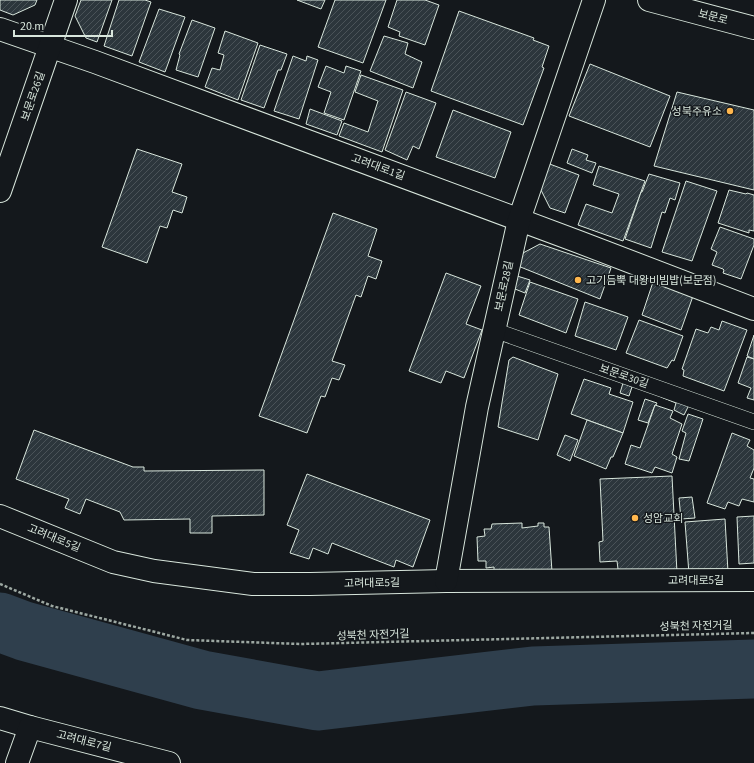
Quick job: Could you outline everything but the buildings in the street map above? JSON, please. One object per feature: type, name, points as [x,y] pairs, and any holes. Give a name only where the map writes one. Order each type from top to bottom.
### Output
[{"type":"street","name":"보문로26길","points":[[0,191],[66,0]]},
{"type":"street","name":"보문로28길","points":[[446,581],[477,407],[519,220],[594,0]]},
{"type":"street","name":"보문로","points":[[649,0],[754,28]]},
{"type":"street","name":"고려대로1길","points":[[0,29],[51,46],[579,242],[754,309]]},
{"type":"street","name":"고려대로5길","points":[[0,516],[113,562],[154,571],[253,584],[446,581],[754,580]]},
{"type":"street","name":"고려대로7길","points":[[0,718],[169,763]]},
{"type":"street","points":[[17,763],[30,727]]},
{"type":"lane","name":"보문로30길","points":[[494,330],[754,422]]},
{"type":"path","name":"성북천 자전거길","points":[[0,584],[52,606],[187,640],[300,644],[754,633]]},
{"type":"waterway","points":[[0,622],[24,631],[202,680],[318,701],[533,676],[754,669]]},
{"type":"place","name":"성북주유소","points":[[730,111]]},
{"type":"place","name":"고기듬뿍 대왕비빔밥(보문점)","points":[[578,280]]},
{"type":"place","name":"성암교회","points":[[635,518]]}]
